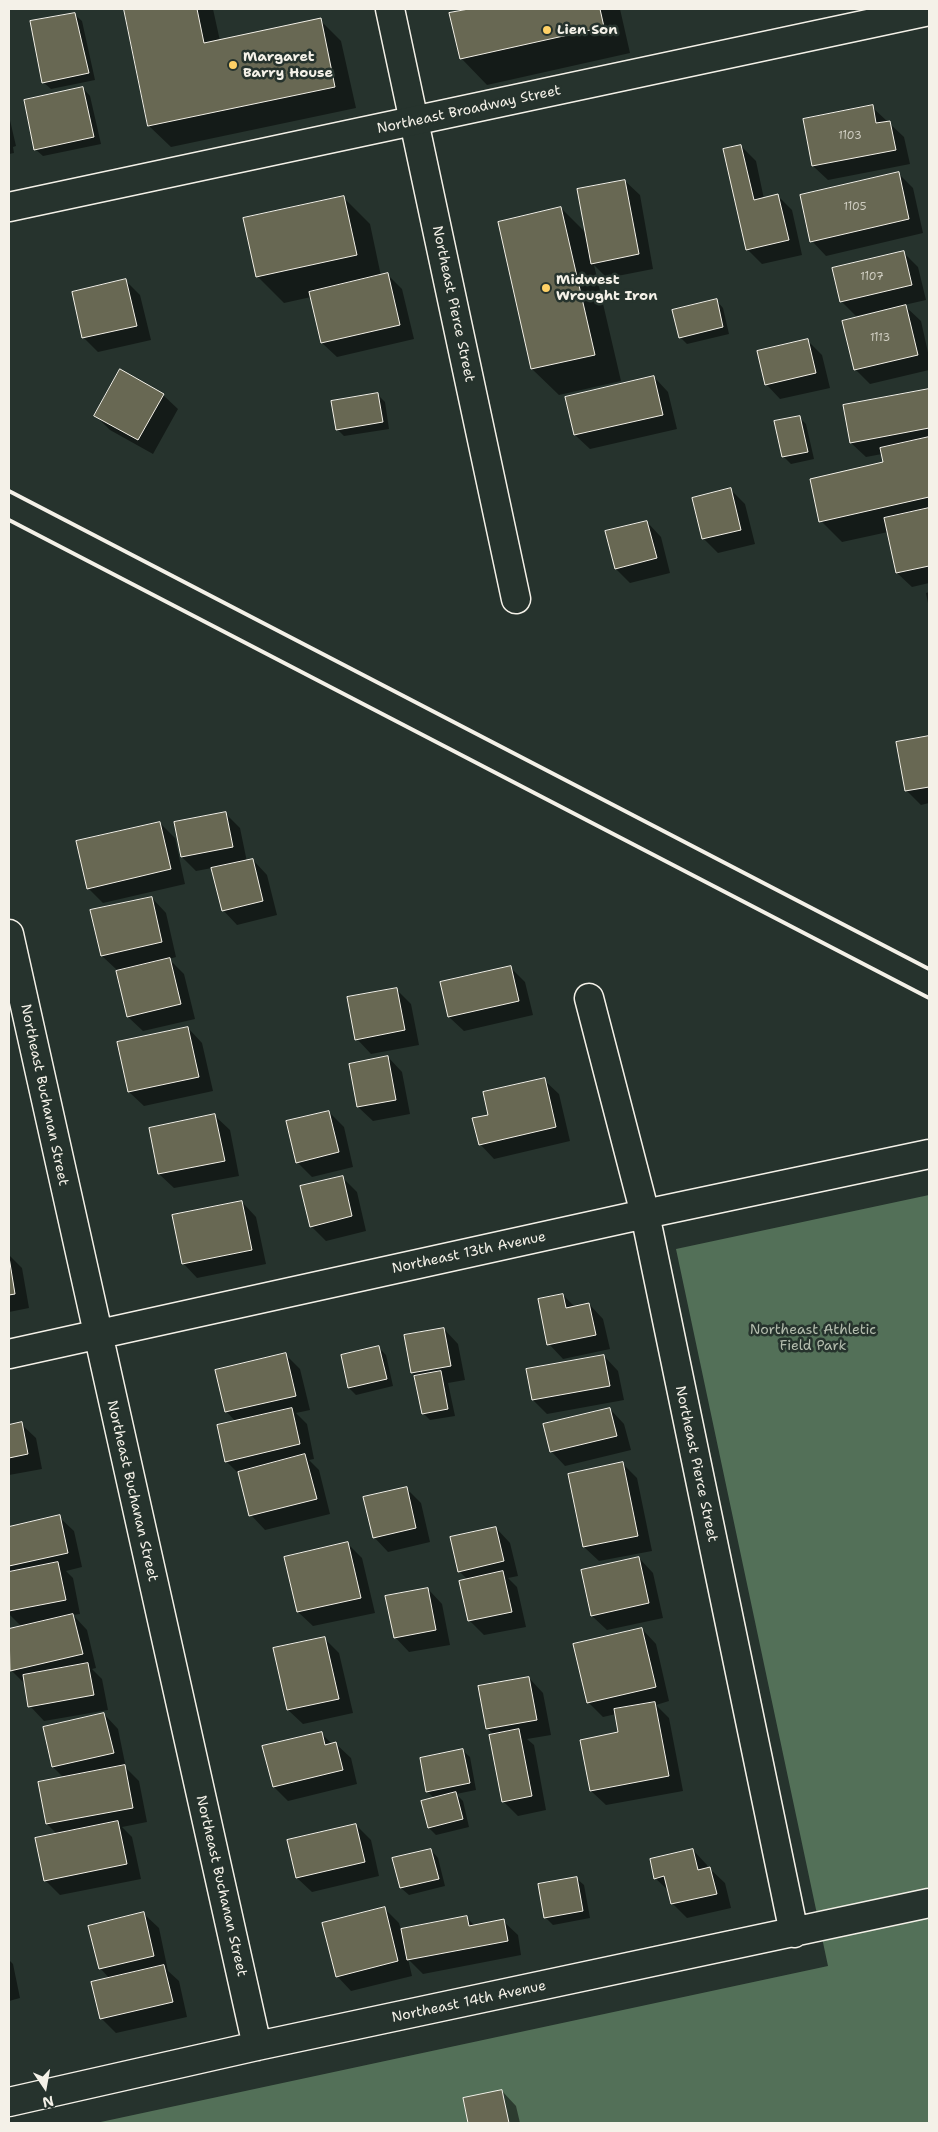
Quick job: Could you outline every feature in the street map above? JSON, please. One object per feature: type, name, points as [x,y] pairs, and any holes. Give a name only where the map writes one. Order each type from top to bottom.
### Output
[{"type":"street","name":"Northeast Pierce Street","points":[[390,9],[516,599]]},
{"type":"street","name":"Northeast Broadway Street","points":[[9,207],[929,11]]},
{"type":"street","name":"Northeast Buchanan Street","points":[[9,934],[97,1336],[257,2046]]},
{"type":"street","name":"Northeast Pierce Street","points":[[589,998],[645,1214],[794,1933]]},
{"type":"street","name":"Northeast 13th Avenue","points":[[9,1354],[645,1214],[929,1154]]},
{"type":"street","name":"Northeast 14th Avenue","points":[[9,2102],[257,2046],[929,1904]]},
{"type":"green space","name":"Northeast Athletic Field Park","points":[[929,1195],[929,2123],[96,2123],[828,1966],[676,1249]]},
{"type":"building","name":"Margaret Barry House","points":[[124,9],[197,9],[204,43],[321,18],[335,87],[148,126]]},
{"type":"building","points":[[469,9],[600,9],[604,27],[460,59],[449,13]]},
{"type":"building","points":[[75,13],[89,73],[42,83],[30,21]]},
{"type":"building","points":[[83,87],[94,137],[34,150],[24,100]]},
{"type":"building","points":[[873,105],[876,123],[890,121],[896,150],[812,166],[803,119]]},
{"type":"building","points":[[741,145],[754,200],[778,194],[789,240],[746,250],[723,149]]},
{"type":"building","points":[[899,172],[909,219],[810,242],[800,195]]},
{"type":"building","points":[[625,180],[639,254],[591,264],[577,189]]},
{"type":"building","points":[[344,196],[357,255],[256,277],[243,218]]},
{"type":"building","name":"Midwest Wrought Iron","points":[[561,207],[595,355],[531,369],[498,222]]},
{"type":"building","points":[[904,251],[912,285],[840,302],[832,268]]},
{"type":"building","points":[[388,273],[400,325],[321,343],[309,292]]},
{"type":"building","points":[[126,279],[137,326],[82,338],[72,292]]},
{"type":"building","points":[[717,299],[723,327],[679,338],[672,310]]},
{"type":"building","points":[[906,305],[918,355],[854,370],[842,321]]},
{"type":"building","points":[[808,339],[816,373],[765,385],[757,351]]},
{"type":"building","points":[[120,369],[164,394],[138,440],[94,416]]},
{"type":"building","points":[[654,376],[663,415],[574,435],[565,397]]},
{"type":"building","points":[[929,389],[929,428],[850,443],[843,405]]},
{"type":"building","points":[[378,393],[383,422],[336,430],[331,401]]},
{"type":"building","points":[[800,416],[808,452],[782,457],[774,421]]},
{"type":"building","points":[[929,437],[929,497],[819,522],[810,479],[883,462],[880,448]]},
{"type":"building","points":[[731,488],[741,530],[702,539],[692,498]]},
{"type":"building","points":[[929,508],[929,566],[896,573],[884,518]]},
{"type":"building","points":[[647,521],[657,558],[615,569],[605,531]]},
{"type":"building","points":[[929,736],[929,787],[905,791],[896,742]]},
{"type":"building","points":[[226,812],[233,847],[181,857],[174,822]]},
{"type":"building","points":[[160,822],[171,869],[87,889],[76,841]]},
{"type":"building","points":[[253,859],[263,901],[222,911],[211,868]]},
{"type":"building","points":[[152,897],[162,942],[101,956],[90,910]]},
{"type":"building","points":[[170,958],[181,1004],[127,1017],[116,971]]},
{"type":"building","points":[[511,966],[519,1001],[448,1017],[440,982]]},
{"type":"building","points":[[397,988],[405,1030],[355,1040],[347,997]]},
{"type":"building","points":[[188,1027],[199,1077],[128,1092],[117,1042]]},
{"type":"building","points":[[388,1056],[396,1100],[357,1107],[349,1064]]},
{"type":"building","points":[[545,1078],[556,1127],[479,1145],[472,1118],[488,1115],[483,1092]]},
{"type":"building","points":[[329,1111],[339,1152],[296,1163],[286,1121]]},
{"type":"building","points":[[215,1114],[225,1161],[158,1174],[149,1128]]},
{"type":"building","points":[[343,1176],[352,1216],[310,1227],[300,1186]]},
{"type":"building","points":[[242,1201],[252,1250],[182,1264],[172,1215]]},
{"type":"building","points":[[9,1257],[15,1294],[9,1295]]},
{"type":"building","points":[[563,1294],[566,1308],[589,1303],[596,1335],[547,1345],[538,1299]]},
{"type":"building","points":[[444,1328],[451,1366],[411,1373],[404,1335]]},
{"type":"building","points":[[379,1346],[387,1379],[348,1388],[341,1355]]},
{"type":"building","points":[[286,1353],[296,1396],[225,1412],[215,1370]]},
{"type":"building","points":[[604,1355],[610,1386],[532,1400],[526,1369]]},
{"type":"building","points":[[441,1371],[448,1409],[422,1414],[414,1376]]},
{"type":"building","points":[[292,1408],[300,1444],[225,1462],[217,1425]]},
{"type":"building","points":[[610,1408],[617,1436],[550,1452],[543,1424]]},
{"type":"building","points":[[22,1422],[28,1454],[9,1458],[9,1425]]},
{"type":"building","points":[[305,1454],[317,1499],[249,1516],[238,1472]]},
{"type":"building","points":[[623,1462],[638,1536],[583,1547],[568,1474]]},
{"type":"building","points":[[407,1487],[416,1528],[373,1538],[363,1497]]},
{"type":"building","points":[[60,1515],[68,1553],[9,1566],[9,1527]]},
{"type":"building","points":[[496,1527],[504,1561],[458,1572],[450,1537]]},
{"type":"building","points":[[348,1542],[361,1598],[297,1612],[284,1557]]},
{"type":"building","points":[[639,1557],[649,1603],[591,1616],[581,1570]]},
{"type":"building","points":[[58,1562],[66,1600],[9,1611],[9,1572]]},
{"type":"building","points":[[503,1571],[512,1612],[468,1621],[459,1581]]},
{"type":"building","points":[[428,1588],[436,1630],[394,1638],[385,1596]]},
{"type":"building","points":[[73,1614],[83,1654],[10,1671],[9,1629]]},
{"type":"building","points":[[642,1628],[656,1687],[587,1703],[573,1644]]},
{"type":"building","points":[[325,1637],[339,1699],[287,1710],[273,1648]]},
{"type":"building","points":[[88,1663],[94,1695],[28,1707],[23,1675]]},
{"type":"building","points":[[529,1677],[537,1720],[486,1729],[478,1686]]},
{"type":"building","points":[[655,1702],[669,1776],[590,1791],[580,1740],[618,1732],[614,1709]]},
{"type":"building","points":[[104,1713],[114,1753],[52,1767],[43,1727]]},
{"type":"building","points":[[519,1729],[532,1796],[502,1802],[489,1735]]},
{"type":"building","points":[[322,1732],[325,1745],[336,1742],[343,1770],[273,1787],[262,1746]]},
{"type":"building","points":[[463,1749],[470,1783],[426,1792],[420,1758]]},
{"type":"building","points":[[125,1765],[133,1808],[46,1824],[38,1782]]},
{"type":"building","points":[[456,1792],[463,1819],[428,1828],[421,1801]]},
{"type":"building","points":[[118,1821],[127,1864],[44,1881],[35,1838]]},
{"type":"building","points":[[356,1824],[365,1862],[296,1878],[287,1840]]},
{"type":"building","points":[[431,1849],[439,1879],[400,1888],[392,1858]]},
{"type":"building","points":[[693,1849],[698,1870],[710,1867],[717,1894],[671,1904],[664,1876],[654,1879],[650,1859]]},
{"type":"building","points":[[577,1877],[583,1911],[544,1918],[538,1884]]},
{"type":"building","points":[[385,1907],[398,1961],[336,1977],[322,1923]]},
{"type":"building","points":[[144,1912],[154,1956],[99,1969],[88,1926]]},
{"type":"building","points":[[467,1916],[469,1926],[504,1919],[508,1941],[407,1960],[401,1929]]},
{"type":"building","points":[[164,1965],[173,2002],[100,2019],[91,1982]]},
{"type":"building","points":[[502,2090],[509,2123],[468,2123],[463,2098]]},
{"type":"railway","points":[[9,491],[929,969]]},
{"type":"railway","points":[[9,520],[929,998]]},
{"type":"place","name":"Lien Son","points":[[547,30]]},
{"type":"place","name":"Margaret Barry House","points":[[233,65]]},
{"type":"place","name":"Midwest Wrought Iron","points":[[546,288]]}]
